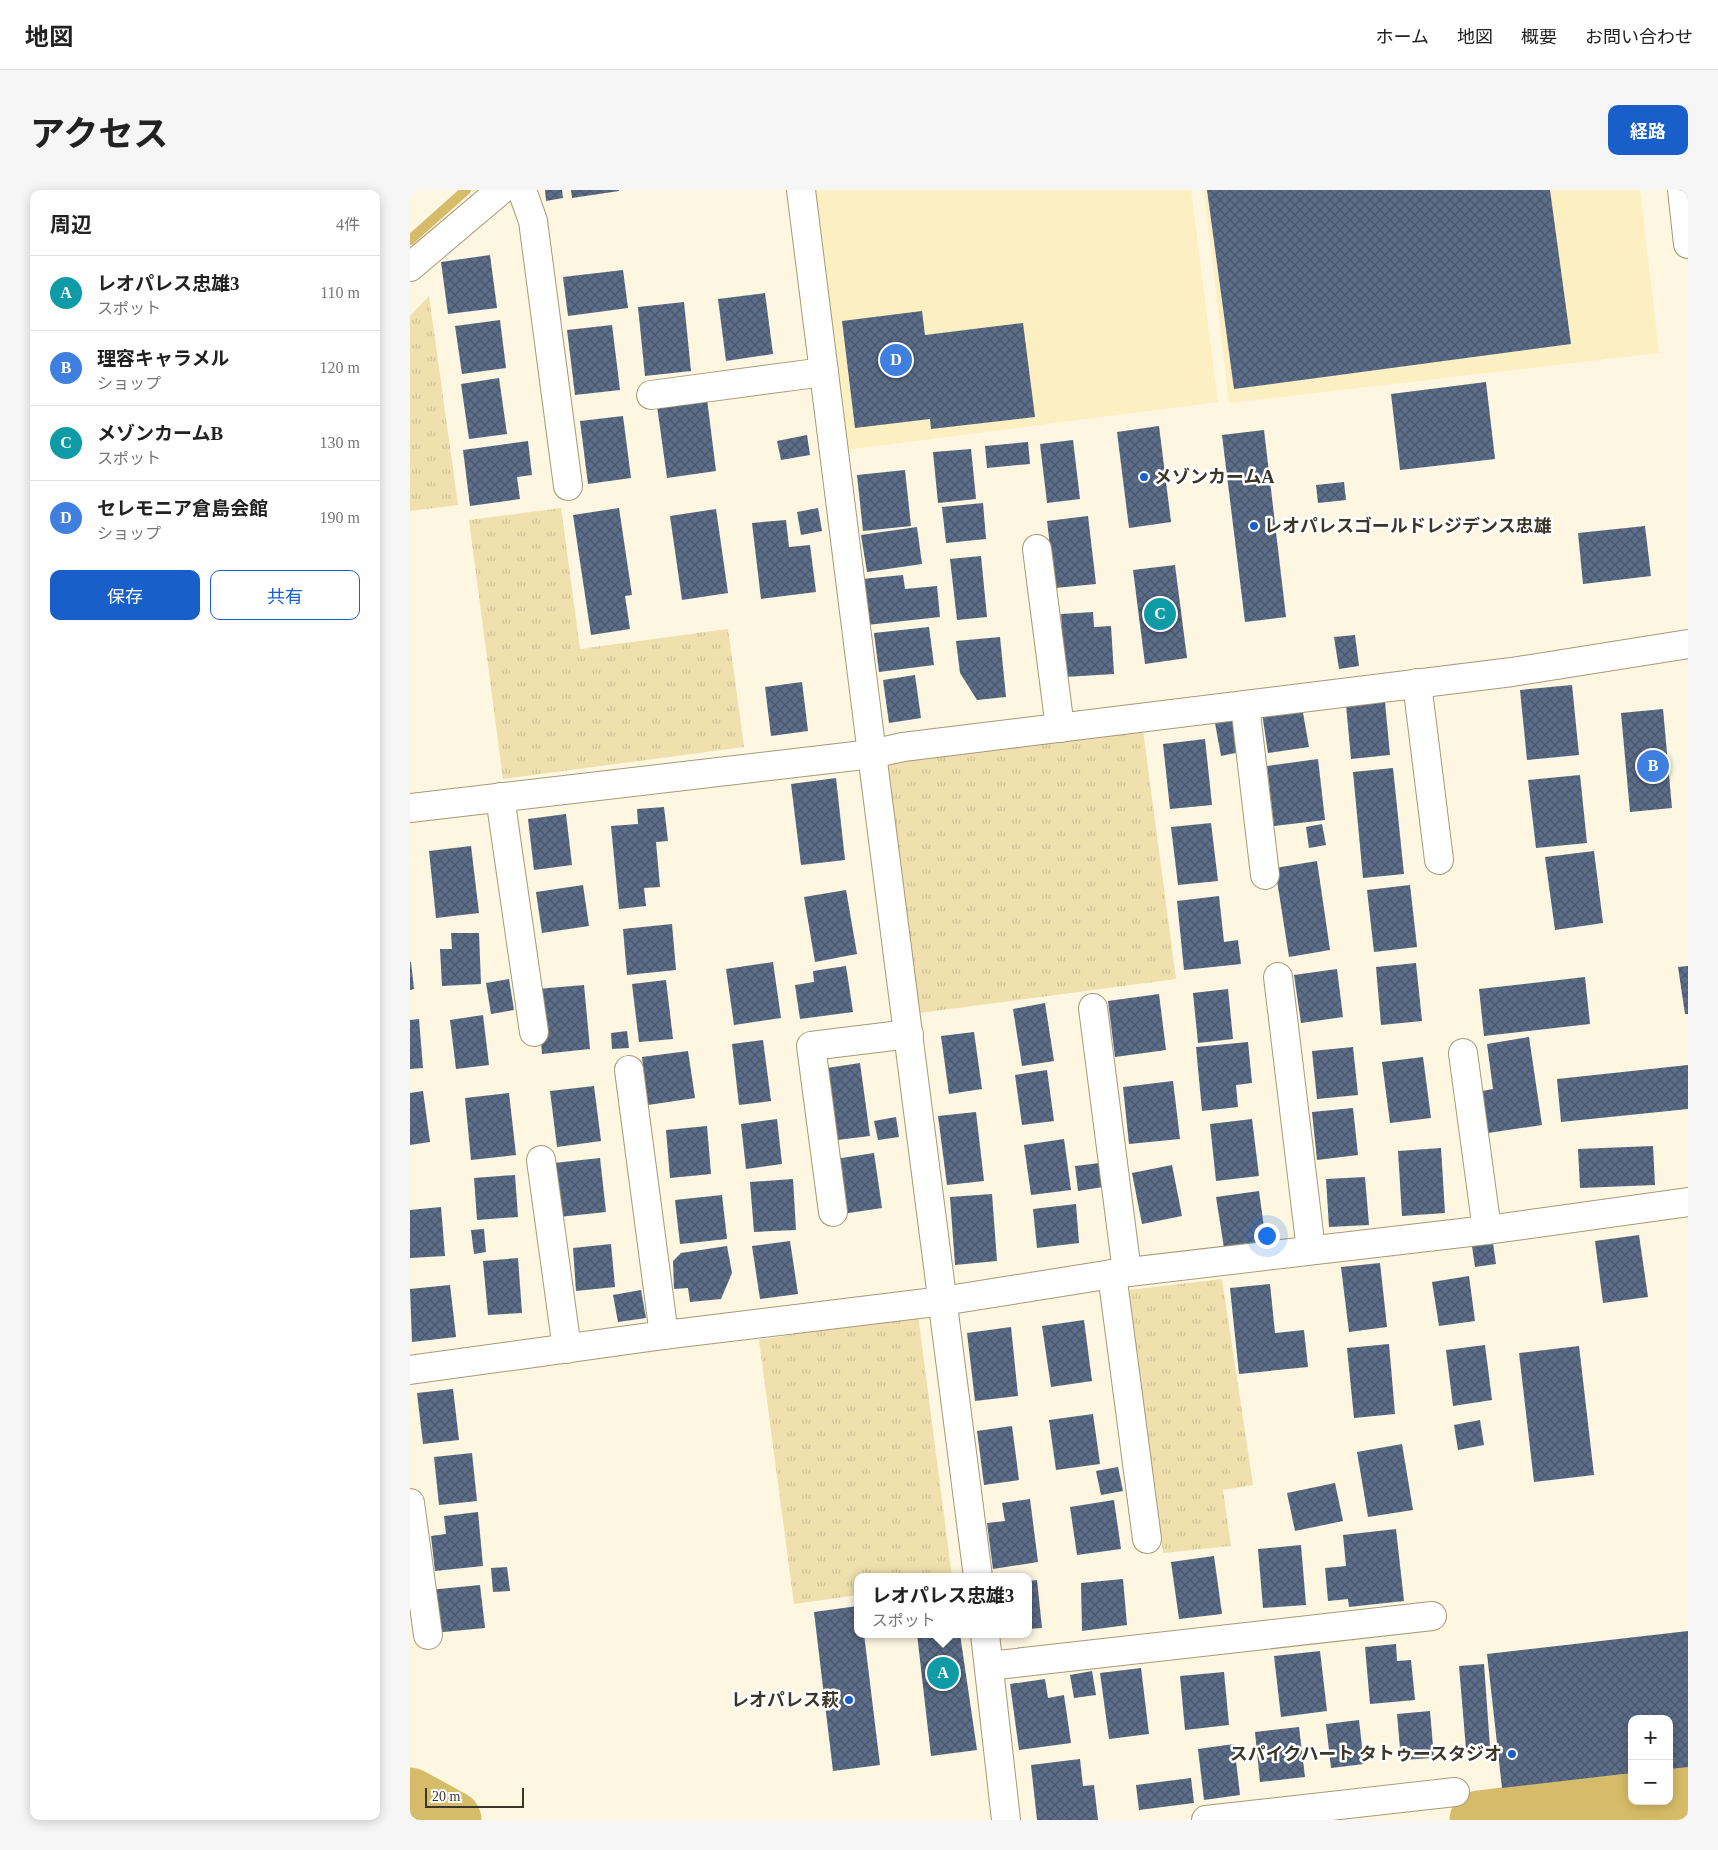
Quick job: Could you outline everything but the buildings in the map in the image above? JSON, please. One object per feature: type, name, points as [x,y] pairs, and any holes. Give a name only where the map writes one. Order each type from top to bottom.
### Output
[{"type":"main road","points":[[410,267],[501,190]]},
{"type":"main road","points":[[522,190],[533,221],[568,486]]},
{"type":"main road","points":[[802,190],[872,754],[977,1573]]},
{"type":"main road","points":[[1682,190],[1688,244]]},
{"type":"main road","points":[[651,395],[824,372]]},
{"type":"main road","points":[[1037,549],[1060,728]]},
{"type":"main road","points":[[410,808],[872,754],[903,747],[1512,672],[1688,644]]},
{"type":"main road","points":[[1417,683],[1439,860]]},
{"type":"main road","points":[[1245,705],[1265,875]]},
{"type":"main road","points":[[500,797],[534,1032]]},
{"type":"main road","points":[[1278,977],[1311,1250]]},
{"type":"main road","points":[[1093,1008],[1147,1539]]},
{"type":"main road","points":[[833,1212],[811,1046],[909,1034]]},
{"type":"main road","points":[[1463,1053],[1487,1230]]},
{"type":"main road","points":[[629,1070],[664,1335]]},
{"type":"main road","points":[[541,1160],[566,1348]]},
{"type":"main road","points":[[410,1370],[664,1335],[943,1301],[1119,1273],[1487,1230],[1688,1202]]},
{"type":"main road","points":[[410,1502],[428,1635]]},
{"type":"main road","points":[[989,1666],[1432,1616]]},
{"type":"main road","points":[[986,1638],[1006,1820]]},
{"type":"main road","points":[[1206,1820],[1455,1792]]},
{"type":"path","points":[[410,1816],[417,1820]]},
{"type":"shaded area","points":[[812,190],[1191,190],[1218,402],[845,450]]},
{"type":"shaded area","points":[[1204,190],[1640,190],[1659,353],[1229,403]]},
{"type":"green space","points":[[429,296],[458,505],[410,511],[410,316]]},
{"type":"green space","points":[[561,508],[580,649],[728,629],[744,747],[503,779],[469,520]]},
{"type":"green space","points":[[1143,730],[1176,979],[919,1013],[885,764]]},
{"type":"green space","points":[[1222,1279],[1253,1485],[1223,1490],[1231,1546],[1163,1553],[1129,1290]]},
{"type":"green space","points":[[918,1315],[951,1573],[854,1573],[854,1596],[794,1604],[759,1340]]},
{"type":"waterway","points":[[410,240],[466,190]]},
{"type":"waterway","points":[[1673,1795],[1688,1792]]},
{"type":"waterway","points":[[410,1797],[452,1820]]},
{"type":"waterway","points":[[1479,1820],[1628,1801]]},
{"type":"place","name":"セレモニア倉島会館","points":[[896,360]]},
{"type":"place","name":"メゾンカームA","points":[[1144,477]]},
{"type":"place","name":"レオパレスゴールドレジデンス忠雄","points":[[1254,526]]},
{"type":"place","name":"メゾンカームB","points":[[1160,614]]},
{"type":"place","name":"理容キャラメル","points":[[1653,766]]},
{"type":"place","name":"レオパレス忠雄3","points":[[943,1673]]},
{"type":"place","name":"レオパレス萩","points":[[849,1700]]},
{"type":"place","name":"スパイクハート タトゥースタジオ","points":[[1512,1754]]}]
